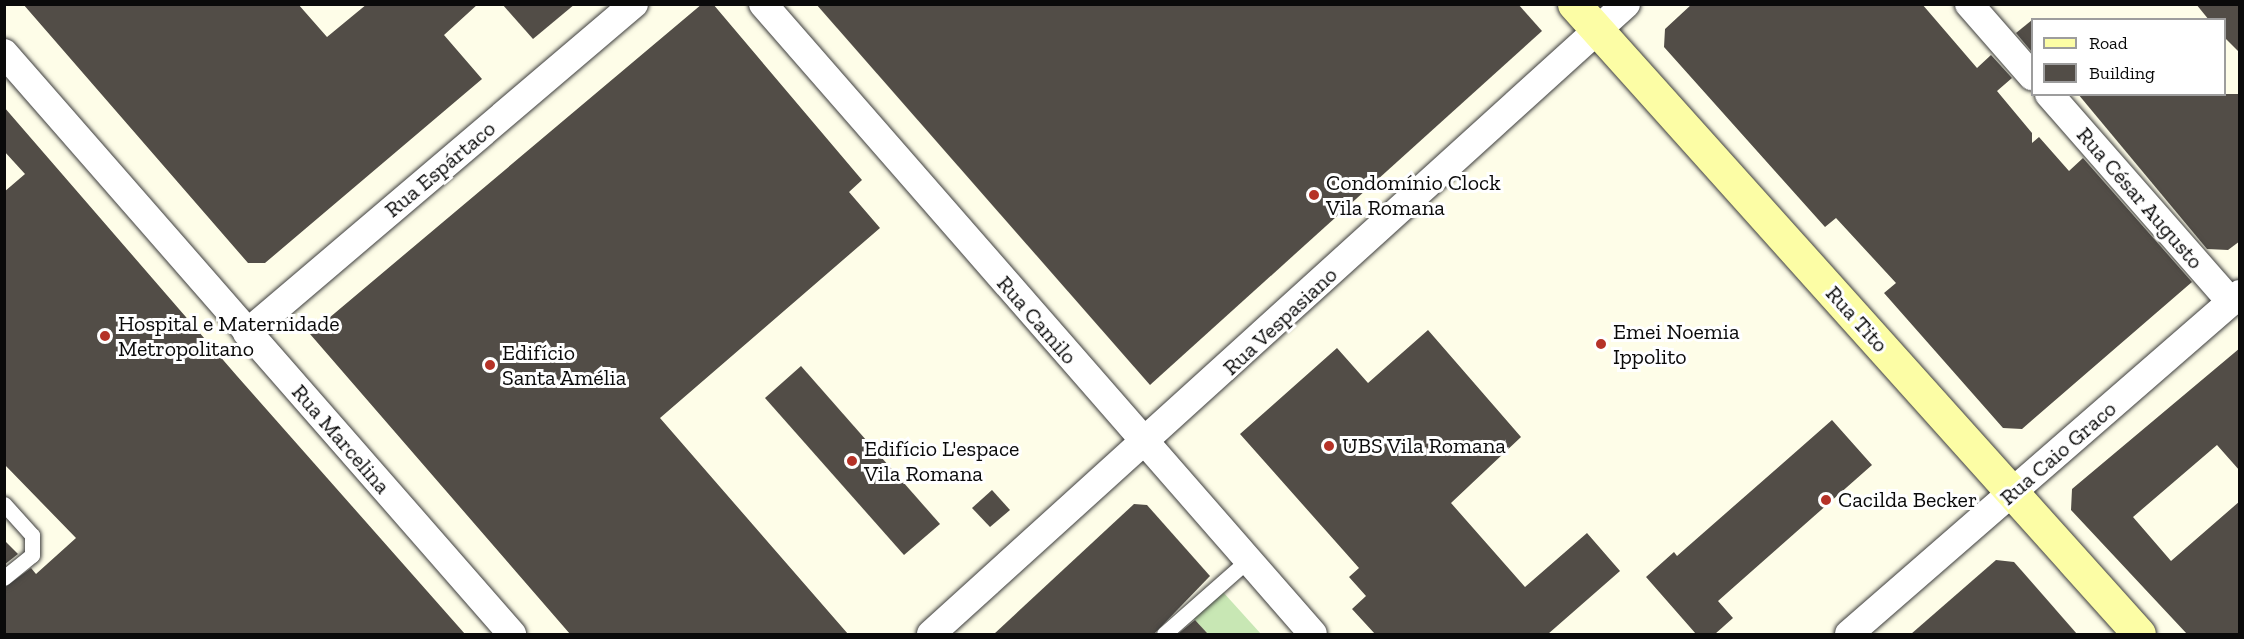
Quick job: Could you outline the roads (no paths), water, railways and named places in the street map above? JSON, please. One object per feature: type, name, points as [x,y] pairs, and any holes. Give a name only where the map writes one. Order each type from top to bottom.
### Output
[{"type":"main road","name":"Rua Tito","points":[[1574,4],[2139,634]]},
{"type":"street","name":"Rua Espártaco","points":[[247,333],[634,4]]},
{"type":"street","name":"Rua Camilo","points":[[763,4],[1313,634]]},
{"type":"street","name":"Rua Vespasiano","points":[[931,634],[1146,445],[1626,4]]},
{"type":"street","points":[[1969,4],[2031,75]]},
{"type":"street","name":"Rua Marcelina","points":[[4,53],[512,634]]},
{"type":"street","name":"Rua César Augusto","points":[[2051,96],[2235,298]]},
{"type":"street","name":"Rua Caio Graco","points":[[1849,634],[2235,298]]},
{"type":"lane","points":[[4,504],[32,536],[32,555],[4,578]]},
{"type":"lane","points":[[1164,634],[1248,560]]},
{"type":"place","name":"Condomínio Clock Vila Romana","points":[[1314,195]]},
{"type":"place","name":"Hospital e Maternidade Metropolitano","points":[[105,336]]},
{"type":"place","name":"Emei Noemia Ippolito","points":[[1601,344]]},
{"type":"place","name":"Edifício Santa Amélia","points":[[490,365]]},
{"type":"place","name":"UBS Vila Romana","points":[[1329,446]]},
{"type":"place","name":"Edifício L'espace Vila Romana","points":[[852,461]]},
{"type":"place","name":"Cacilda Becker","points":[[1826,500]]}]
